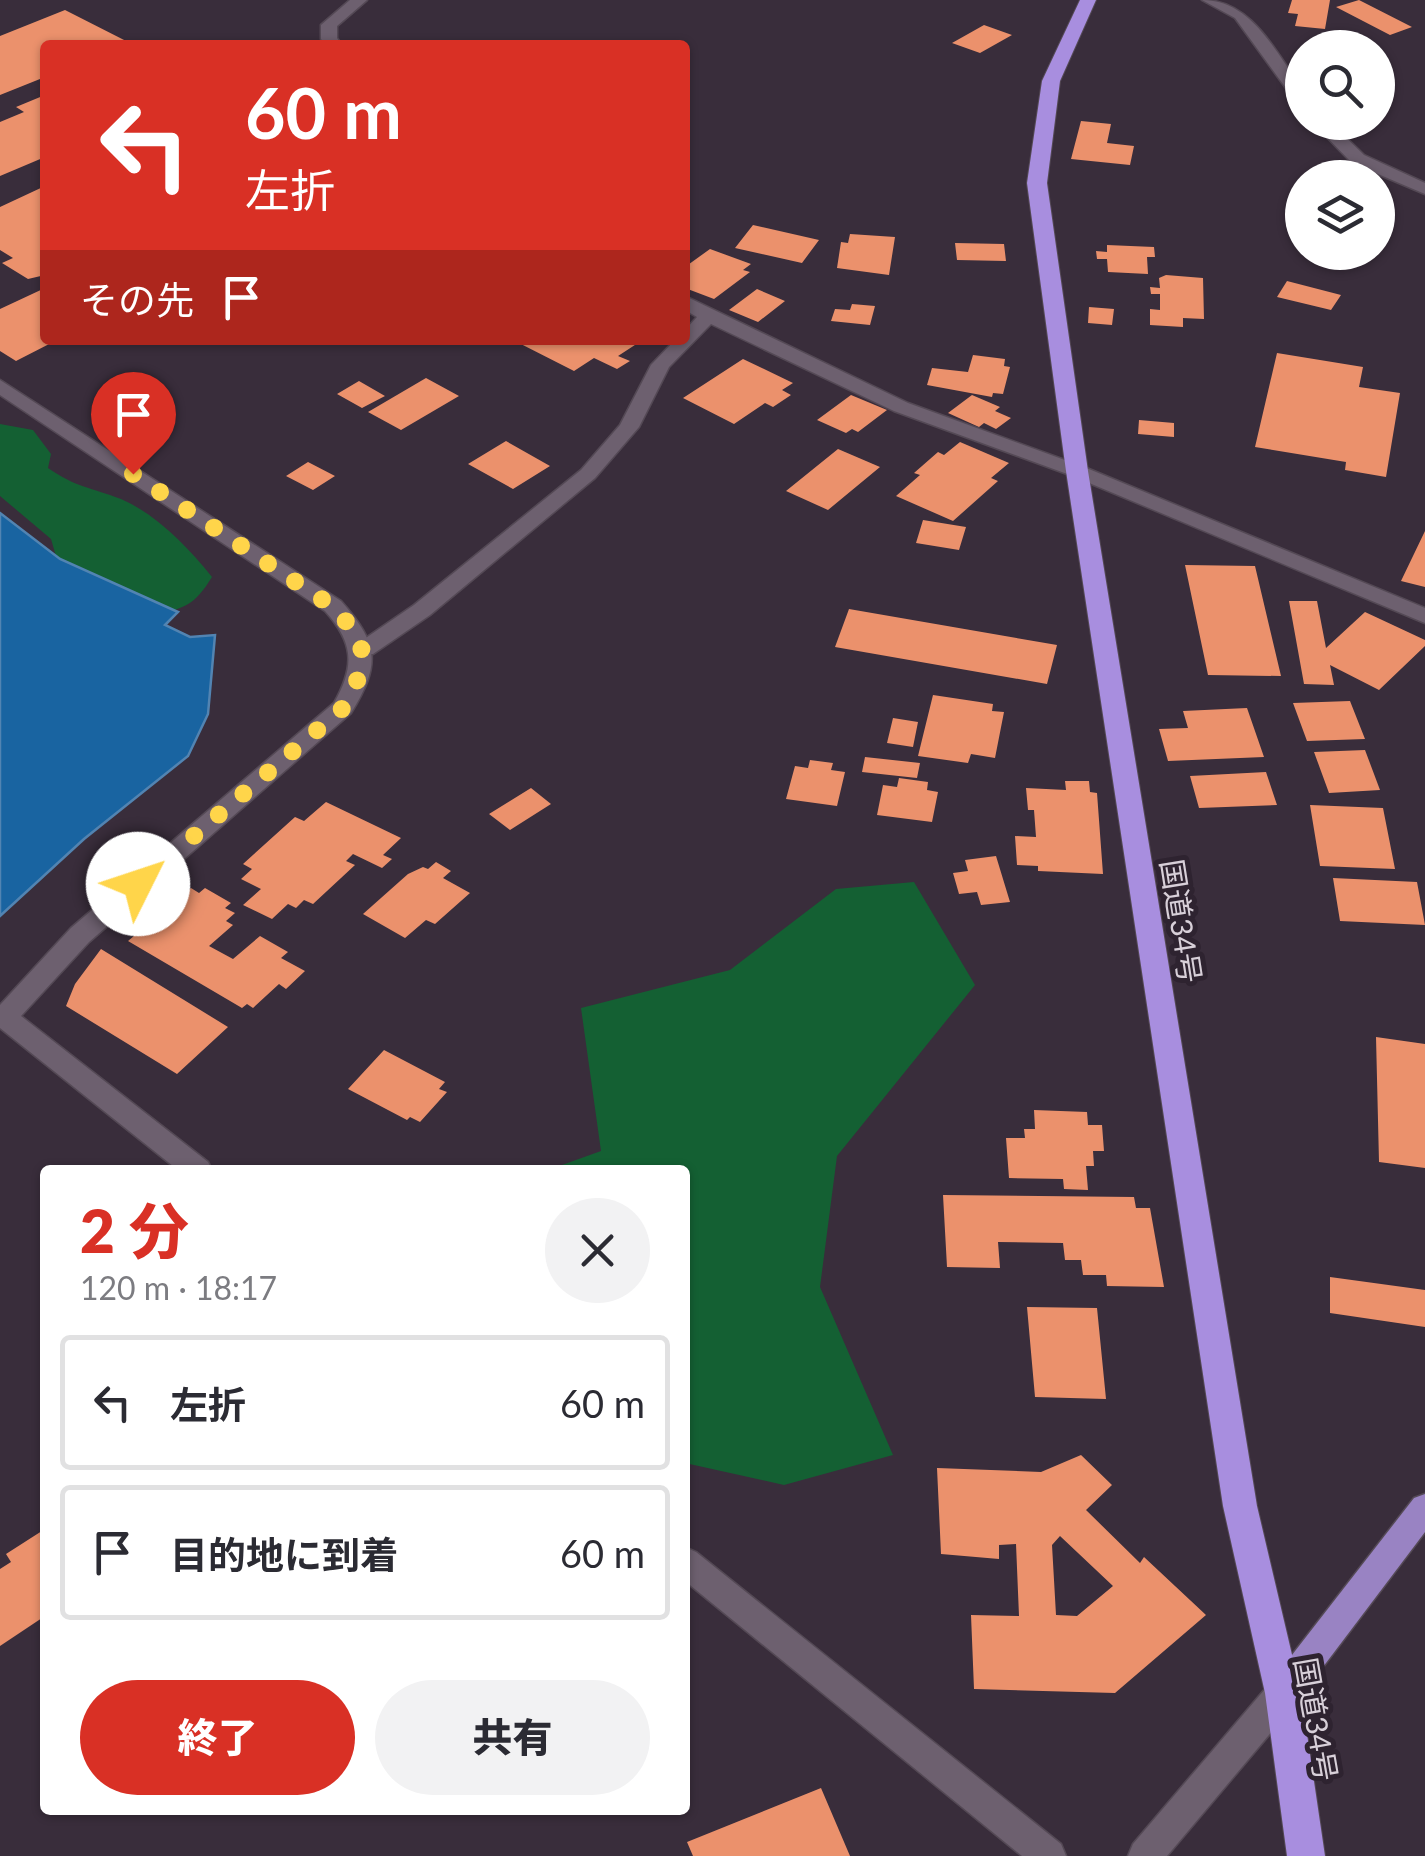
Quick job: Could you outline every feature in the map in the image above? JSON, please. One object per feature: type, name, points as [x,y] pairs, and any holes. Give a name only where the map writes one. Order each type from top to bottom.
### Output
[{"type":"highway","name":"国道34号","points":[[1088,0],[1051,80],[1037,183],[1078,471],[1240,1506],[1282,1693],[1306,1856]]},
{"type":"main road","points":[[1282,1693],[1425,1508]]},
{"type":"street","points":[[330,40],[329,25],[359,0]]},
{"type":"street","points":[[1210,0],[1240,15],[1285,76]]},
{"type":"street","points":[[1334,140],[1358,159],[1425,189]]},
{"type":"street","points":[[690,305],[901,407],[1078,471],[1425,616]]},
{"type":"street","points":[[690,335],[709,316]]},
{"type":"street","points":[[364,649],[422,610],[588,474],[629,427],[661,365],[681,345]]},
{"type":"street","points":[[0,386],[332,606],[353,627],[364,649],[360,678],[343,708],[80,935],[1,1018],[192,1165]]},
{"type":"street","points":[[690,1566],[1049,1856]]},
{"type":"street","points":[[1145,1856],[1282,1693]]},
{"type":"green space","points":[[0,424],[33,430],[51,454],[48,468],[134,505],[171,532],[212,577],[200,594],[182,607],[154,616],[60,570],[51,539],[0,496]]},
{"type":"green space","points":[[914,882],[975,985],[837,1156],[820,1287],[893,1455],[784,1485],[690,1464],[690,1165],[562,1165],[601,1151],[581,1008],[730,970],[836,889]]},
{"type":"water","points":[[0,513],[60,559],[178,612],[165,625],[190,637],[215,635],[208,714],[188,756],[84,839],[0,916]]},
{"type":"building","points":[[1292,0],[1330,0],[1325,29],[1295,26],[1298,14],[1288,13]]},
{"type":"building","points":[[1359,0],[1412,27],[1395,33],[1395,30],[1380,30],[1336,7]]},
{"type":"building","points":[[65,10],[124,40],[40,40],[40,79],[0,95],[0,36]]},
{"type":"building","points":[[984,25],[1012,35],[980,53],[952,43]]},
{"type":"building","points":[[40,97],[40,159],[0,176],[0,122],[24,112],[16,107]]},
{"type":"building","points":[[1081,121],[1111,124],[1107,143],[1134,146],[1130,165],[1071,159]]},
{"type":"building","points":[[40,188],[40,276],[28,279],[2,263],[13,258],[0,250],[0,207]]},
{"type":"building","points":[[753,225],[819,240],[802,263],[735,248]]},
{"type":"building","points":[[850,234],[895,237],[889,275],[837,268],[841,242],[848,243]]},
{"type":"building","points":[[955,243],[1004,244],[1006,261],[957,260]]},
{"type":"building","points":[[1107,245],[1154,247],[1155,257],[1147,257],[1148,274],[1108,272],[1107,259],[1097,259],[1096,251],[1107,252]]},
{"type":"building","points":[[710,249],[751,264],[743,270],[750,272],[714,299],[690,290],[690,263]]},
{"type":"building","points":[[1159,278],[1203,278],[1204,319],[1183,318],[1183,327],[1150,325],[1150,309],[1160,310],[1160,294],[1151,294],[1150,287],[1160,288]]},
{"type":"building","points":[[1287,281],[1341,295],[1331,310],[1277,297]]},
{"type":"building","points":[[757,289],[785,301],[758,322],[729,310]]},
{"type":"building","points":[[40,290],[40,345],[47,345],[16,361],[0,351],[0,309]]},
{"type":"building","points":[[852,304],[875,306],[870,325],[831,321],[835,309],[850,310]]},
{"type":"building","points":[[1089,307],[1114,309],[1112,325],[1088,323]]},
{"type":"building","points":[[523,345],[635,345],[618,356],[630,361],[617,369],[594,358],[574,371]]},
{"type":"building","points":[[1277,353],[1363,367],[1359,387],[1400,393],[1386,477],[1345,470],[1346,462],[1255,447]]},
{"type":"building","points":[[973,355],[1005,359],[1004,366],[1010,367],[1003,394],[993,393],[992,397],[927,385],[932,368],[968,372]]},
{"type":"building","points":[[743,359],[793,383],[782,390],[791,395],[773,407],[765,403],[734,424],[683,398]]},
{"type":"building","points":[[426,378],[459,396],[401,430],[368,412]]},
{"type":"building","points":[[359,381],[385,396],[362,408],[337,394]]},
{"type":"building","points":[[851,395],[887,410],[858,432],[852,429],[846,433],[817,420]]},
{"type":"building","points":[[972,395],[1000,407],[995,411],[1011,418],[996,429],[984,423],[979,427],[948,413]]},
{"type":"building","points":[[1139,420],[1174,423],[1174,437],[1138,434]]},
{"type":"building","points":[[506,441],[550,466],[513,489],[468,464]]},
{"type":"building","points":[[960,442],[1009,463],[991,478],[998,481],[953,521],[896,496],[938,452],[944,455]]},
{"type":"building","points":[[838,449],[880,467],[828,510],[786,491]]},
{"type":"building","points":[[308,462],[335,476],[313,490],[286,476]]},
{"type":"building","points":[[923,520],[966,527],[959,550],[916,543]]},
{"type":"building","points":[[1425,531],[1425,587],[1401,581]]},
{"type":"building","points":[[1185,565],[1255,566],[1281,676],[1208,675]]},
{"type":"building","points":[[1289,601],[1317,601],[1326,648],[1365,612],[1425,640],[1425,646],[1379,690],[1330,665],[1334,685],[1304,684]]},
{"type":"building","points":[[849,609],[1057,645],[1047,684],[835,647]]},
{"type":"building","points":[[933,695],[993,704],[992,711],[1004,712],[995,758],[971,754],[968,763],[918,756]]},
{"type":"building","points":[[1350,701],[1365,739],[1307,741],[1293,703]]},
{"type":"building","points":[[1247,708],[1264,757],[1168,761],[1159,729],[1188,728],[1183,711]]},
{"type":"building","points":[[893,718],[918,722],[913,747],[887,743]]},
{"type":"building","points":[[1365,750],[1380,790],[1329,793],[1314,752]]},
{"type":"building","points":[[865,757],[920,763],[917,778],[862,772]]},
{"type":"building","points":[[810,760],[833,763],[831,770],[845,772],[837,806],[786,799],[795,766],[808,768]]},
{"type":"building","points":[[1266,772],[1277,805],[1199,808],[1190,776]]},
{"type":"building","points":[[899,778],[928,782],[927,790],[938,792],[932,822],[877,815],[883,785],[897,787]]},
{"type":"building","points":[[1065,781],[1089,781],[1090,792],[1097,793],[1103,874],[1038,871],[1038,866],[1017,865],[1015,836],[1036,837],[1034,810],[1028,810],[1026,788],[1066,790]]},
{"type":"building","points":[[531,788],[551,804],[510,830],[489,814]]},
{"type":"building","points":[[326,802],[401,838],[383,855],[392,859],[382,868],[353,854],[346,861],[355,865],[313,904],[304,900],[296,908],[288,904],[272,919],[243,905],[261,889],[241,879],[252,869],[243,864],[295,817],[304,821]]},
{"type":"building","points":[[1310,805],[1383,808],[1395,869],[1320,866]]},
{"type":"building","points":[[996,856],[1010,902],[981,905],[977,892],[959,894],[953,873],[968,871],[965,860]]},
{"type":"building","points":[[436,862],[451,871],[443,878],[470,893],[435,924],[426,920],[405,938],[363,914],[408,874],[423,867],[428,869]]},
{"type":"building","points":[[1333,878],[1417,882],[1425,925],[1340,921]]},
{"type":"building","points":[[191,888],[199,893],[205,888],[231,903],[225,908],[235,913],[226,921],[233,925],[209,946],[233,959],[260,936],[288,952],[281,958],[305,971],[286,989],[279,984],[253,1008],[247,1004],[242,1008],[128,941]]},
{"type":"building","points":[[101,949],[228,1027],[177,1074],[66,1006],[75,984]]},
{"type":"building","points":[[1376,1037],[1425,1044],[1425,1168],[1379,1162]]},
{"type":"building","points":[[384,1050],[445,1082],[439,1089],[447,1092],[420,1122],[410,1117],[407,1120],[348,1089]]},
{"type":"building","points":[[1034,1110],[1087,1112],[1088,1125],[1102,1125],[1104,1151],[1093,1151],[1094,1166],[1086,1166],[1088,1190],[1064,1189],[1063,1179],[1009,1178],[1006,1138],[1025,1138],[1024,1129],[1035,1129]]},
{"type":"building","points":[[943,1195],[1134,1197],[1136,1208],[1150,1208],[1164,1287],[1107,1286],[1106,1275],[1083,1275],[1081,1260],[1065,1260],[1063,1243],[998,1242],[1000,1268],[947,1267]]},
{"type":"building","points":[[1330,1277],[1425,1290],[1425,1327],[1330,1313]]},
{"type":"building","points":[[1027,1307],[1097,1308],[1106,1399],[1035,1397]]},
{"type":"building","points":[[1081,1455],[1112,1485],[1086,1510],[1140,1563],[1144,1557],[1206,1615],[1115,1693],[974,1689],[971,1615],[1019,1616],[1016,1544],[999,1545],[999,1559],[941,1554],[937,1468],[1041,1472]],"holes":[[[1060,1536],[1113,1586],[1077,1616],[1056,1615],[1052,1545]]]},
{"type":"building","points":[[40,1532],[40,1619],[0,1646],[0,1569],[11,1562],[6,1554]]},
{"type":"building","points":[[821,1788],[850,1856],[693,1856],[687,1842]]},
{"type":"route","points":[[133,474],[332,606],[353,627],[364,649],[360,678],[343,708],[138,884]]}]
